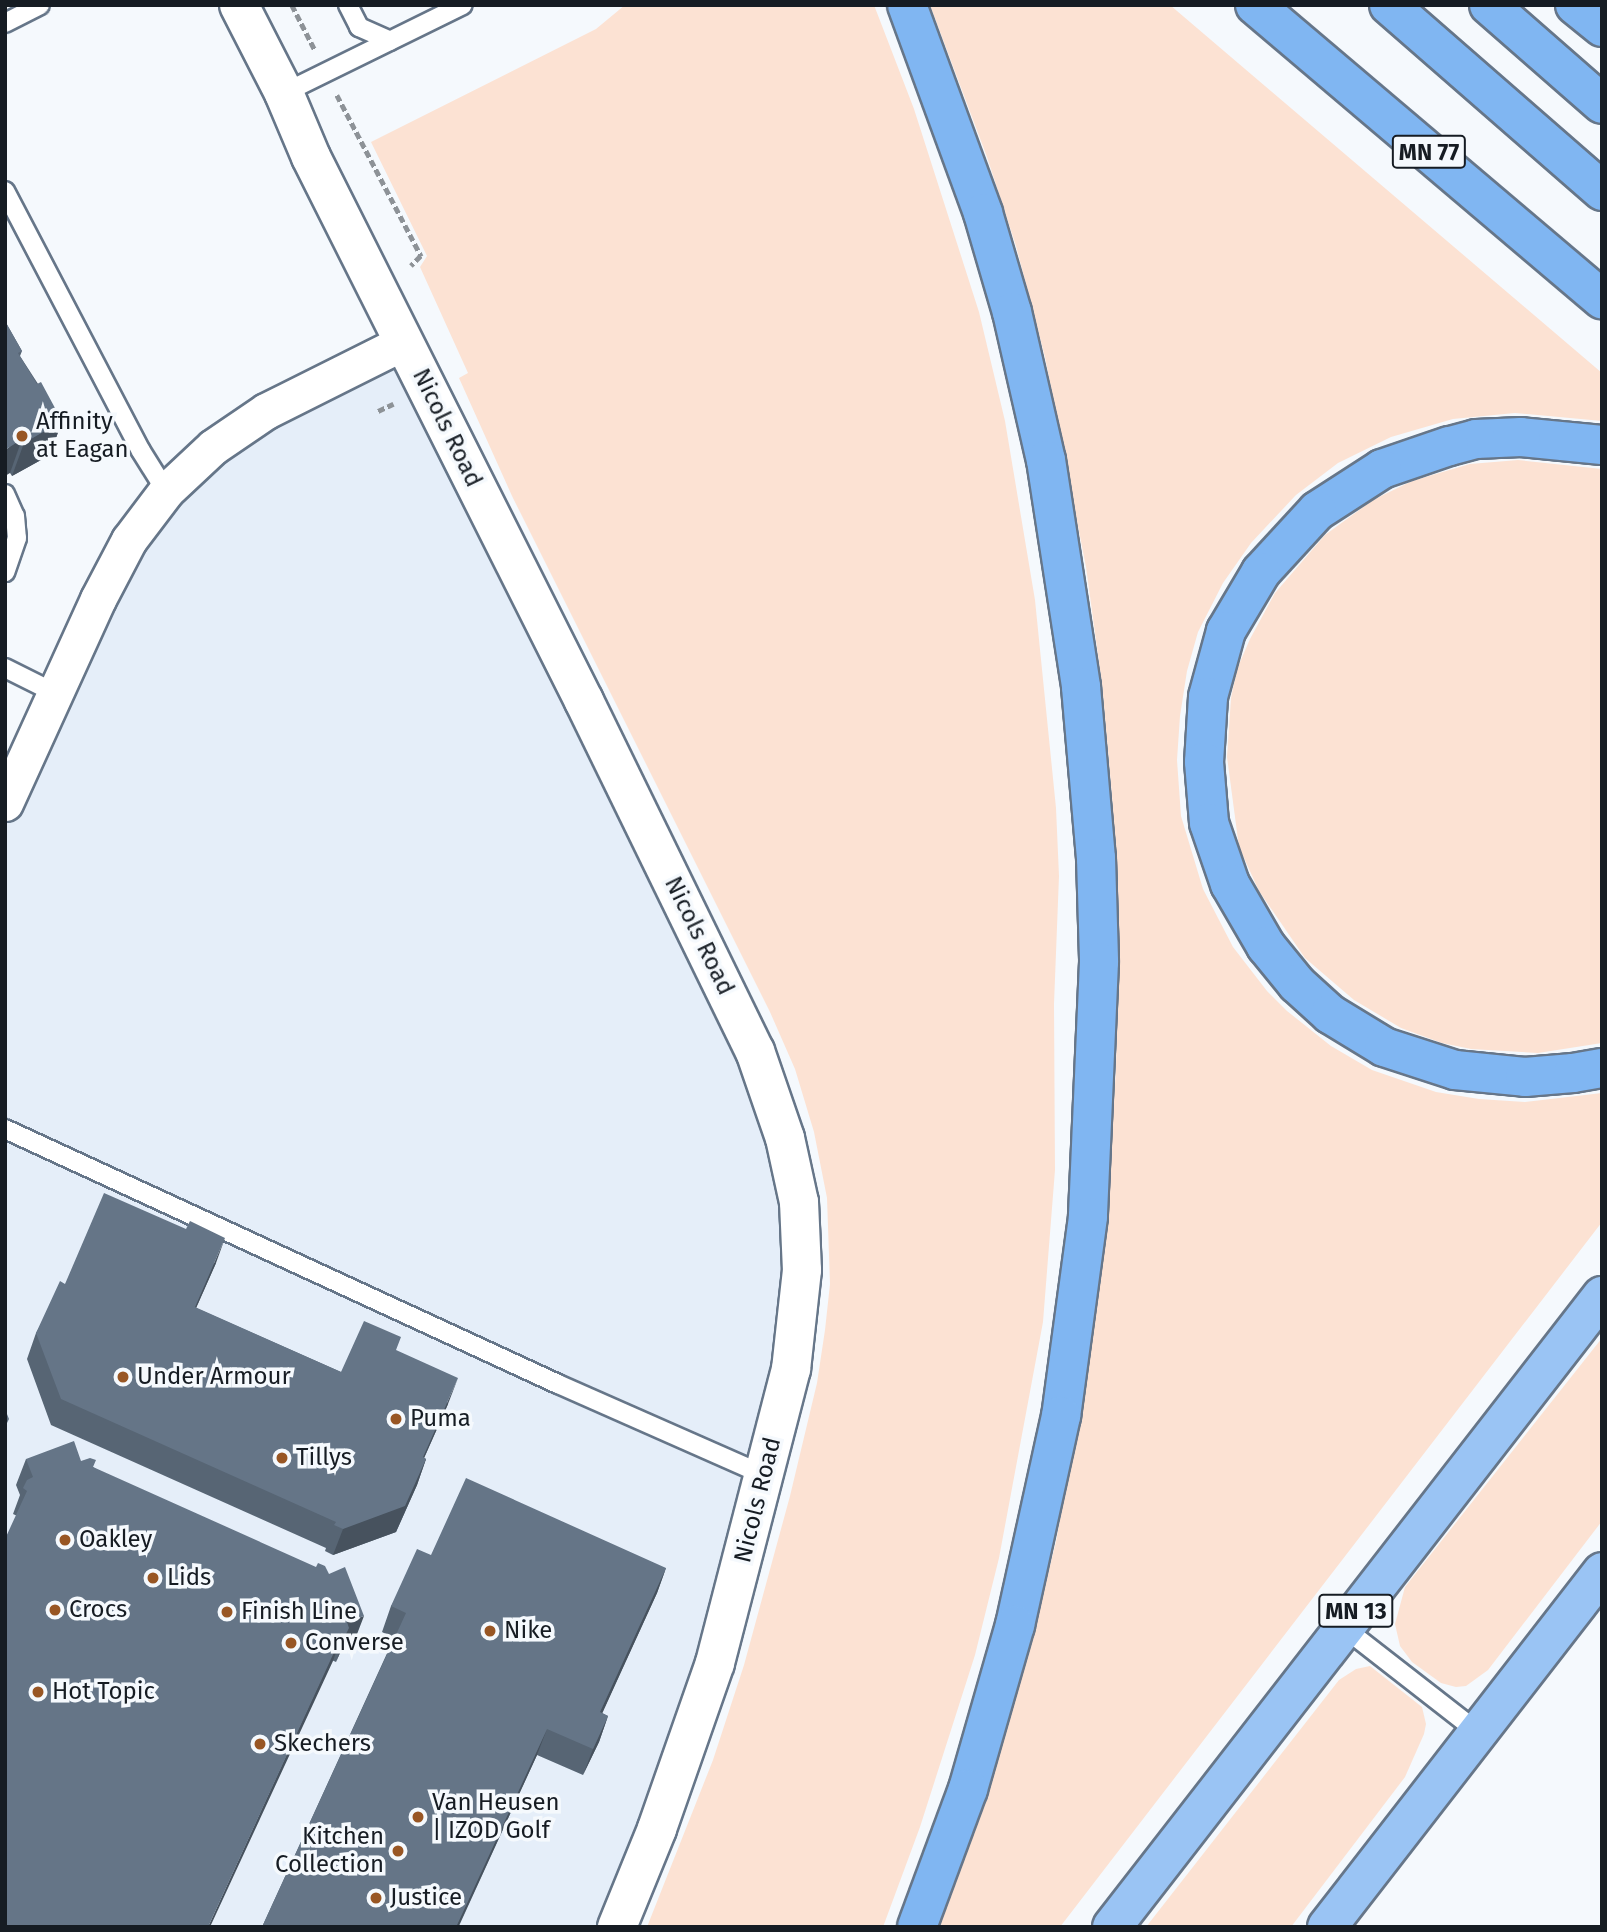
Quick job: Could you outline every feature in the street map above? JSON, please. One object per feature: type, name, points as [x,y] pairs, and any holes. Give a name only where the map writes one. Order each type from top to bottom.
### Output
[{"type":"highway","points":[[908,5],[983,213],[1012,312],[1046,460],[1081,687],[1096,858],[1099,950],[1087,1217],[1061,1416],[1015,1625],[968,1789],[917,1927]]},
{"type":"highway","name":"MN 77","points":[[1255,5],[1602,299]]},
{"type":"highway","points":[[1389,5],[1602,191]]},
{"type":"highway","points":[[1489,5],[1602,104]]},
{"type":"highway","points":[[1575,5],[1602,27]]},
{"type":"highway","points":[[1602,444],[1521,437],[1476,439],[1382,469],[1317,510],[1261,572],[1226,631],[1208,697],[1204,762],[1209,823],[1230,884],[1266,946],[1297,984],[1331,1014],[1384,1048],[1455,1070],[1537,1076],[1602,1068]]},
{"type":"highway","name":"MN 13","points":[[1112,1927],[1602,1296]]},
{"type":"highway","points":[[1327,1927],[1602,1572]]},
{"type":"street","name":"Nicols Road","points":[[239,5],[284,93],[311,157],[755,1051],[785,1138],[799,1202],[802,1270],[791,1369],[715,1664],[657,1829],[617,1927]]},
{"type":"street","points":[[5,803],[129,540],[166,491],[213,447],[266,411],[404,342]]},
{"type":"lane","points":[[5,23],[40,5]]},
{"type":"lane","points":[[348,5],[359,27],[390,41]]},
{"type":"lane","points":[[284,93],[463,5]]},
{"type":"lane","points":[[5,191],[141,451],[166,491]]},
{"type":"lane","points":[[5,494],[17,527],[16,548],[5,572]]},
{"type":"lane","points":[[5,668],[55,693]]},
{"type":"lane","points":[[5,1129],[558,1384],[764,1475]]},
{"type":"lane","points":[[1343,1627],[1478,1732]]},
{"type":"shaded area","points":[[625,5],[874,5],[914,109],[979,312],[1005,421],[1035,600],[1056,808],[1059,876],[1054,1004],[1055,1170],[1043,1322],[999,1558],[975,1655],[920,1827],[883,1927],[647,1927],[713,1760],[744,1665],[790,1496],[817,1383],[825,1330],[830,1284],[827,1198],[814,1132],[795,1069],[770,1012],[512,496],[459,378],[468,373],[420,267],[427,256],[371,142],[596,29]]},
{"type":"shaded area","points":[[930,5],[1170,5],[1602,373],[1602,421],[1515,413],[1453,419],[1391,437],[1338,463],[1296,495],[1251,543],[1223,583],[1198,632],[1187,671],[1180,716],[1177,760],[1181,816],[1203,889],[1233,947],[1267,991],[1287,1011],[1331,1046],[1372,1070],[1436,1092],[1479,1099],[1525,1102],[1602,1093],[1602,1222],[1060,1927],[938,1927],[991,1783],[1025,1665],[1056,1542],[1089,1358],[1107,1214],[1116,1068],[1119,915],[1112,796],[1102,684],[1086,567],[1045,357],[1016,246],[987,157]]},
{"type":"shaded area","points":[[404,342],[785,1138],[791,1369],[617,1927],[5,1927],[5,803],[166,491]]},
{"type":"shaded area","points":[[1518,460],[1602,469],[1602,1043],[1538,1053],[1471,1049],[1442,1043],[1401,1028],[1354,1000],[1305,958],[1259,891],[1239,847],[1227,757],[1231,698],[1237,669],[1250,639],[1275,593],[1325,535],[1373,500],[1412,481],[1470,464]]},
{"type":"shaded area","points":[[1602,1338],[1602,1521],[1488,1670],[1466,1686],[1456,1687],[1441,1683],[1412,1662],[1400,1646],[1395,1624],[1405,1587]]},
{"type":"shaded area","points":[[1370,1666],[1422,1707],[1426,1724],[1424,1734],[1405,1777],[1291,1927],[1146,1927],[1339,1680],[1356,1669]]},
{"type":"building","points":[[5,321],[22,351],[18,353],[37,384],[41,382],[62,421],[24,443],[22,439],[5,450]]},
{"type":"building","points":[[104,1193],[186,1229],[190,1221],[225,1238],[195,1307],[341,1372],[364,1321],[401,1337],[396,1350],[458,1378],[423,1457],[426,1459],[405,1506],[343,1529],[334,1525],[336,1522],[61,1399],[36,1333],[60,1281],[65,1284]]},
{"type":"building","points":[[5,1409],[9,1419],[5,1427]]},
{"type":"building","points":[[74,1441],[81,1461],[90,1458],[96,1460],[93,1467],[316,1567],[318,1563],[325,1566],[329,1574],[345,1567],[364,1616],[347,1622],[349,1628],[345,1636],[342,1635],[208,1927],[5,1927],[5,1539],[27,1491],[23,1488],[27,1480],[33,1477],[26,1459]]},
{"type":"building","points":[[466,1478],[666,1568],[600,1712],[608,1716],[593,1749],[547,1729],[457,1925],[459,1927],[262,1927],[406,1613],[391,1606],[417,1549],[431,1555]]},
{"type":"place","name":"Affinity at Eagan","points":[[22,436]]},
{"type":"place","name":"Under Armour","points":[[123,1377]]},
{"type":"place","name":"Puma","points":[[396,1419]]},
{"type":"place","name":"Tillys","points":[[282,1458]]},
{"type":"place","name":"Oakley","points":[[65,1540]]},
{"type":"place","name":"Lids","points":[[153,1578]]},
{"type":"place","name":"Crocs","points":[[55,1610]]},
{"type":"place","name":"Finish Line","points":[[227,1612]]},
{"type":"place","name":"Nike","points":[[490,1631]]},
{"type":"place","name":"Converse","points":[[291,1643]]},
{"type":"place","name":"Hot Topic","points":[[38,1692]]},
{"type":"place","name":"Skechers","points":[[260,1744]]},
{"type":"place","name":"Van Heusen | IZOD Golf","points":[[418,1817]]},
{"type":"place","name":"Kitchen Collection","points":[[398,1851]]},
{"type":"place","name":"Justice","points":[[376,1898]]}]
